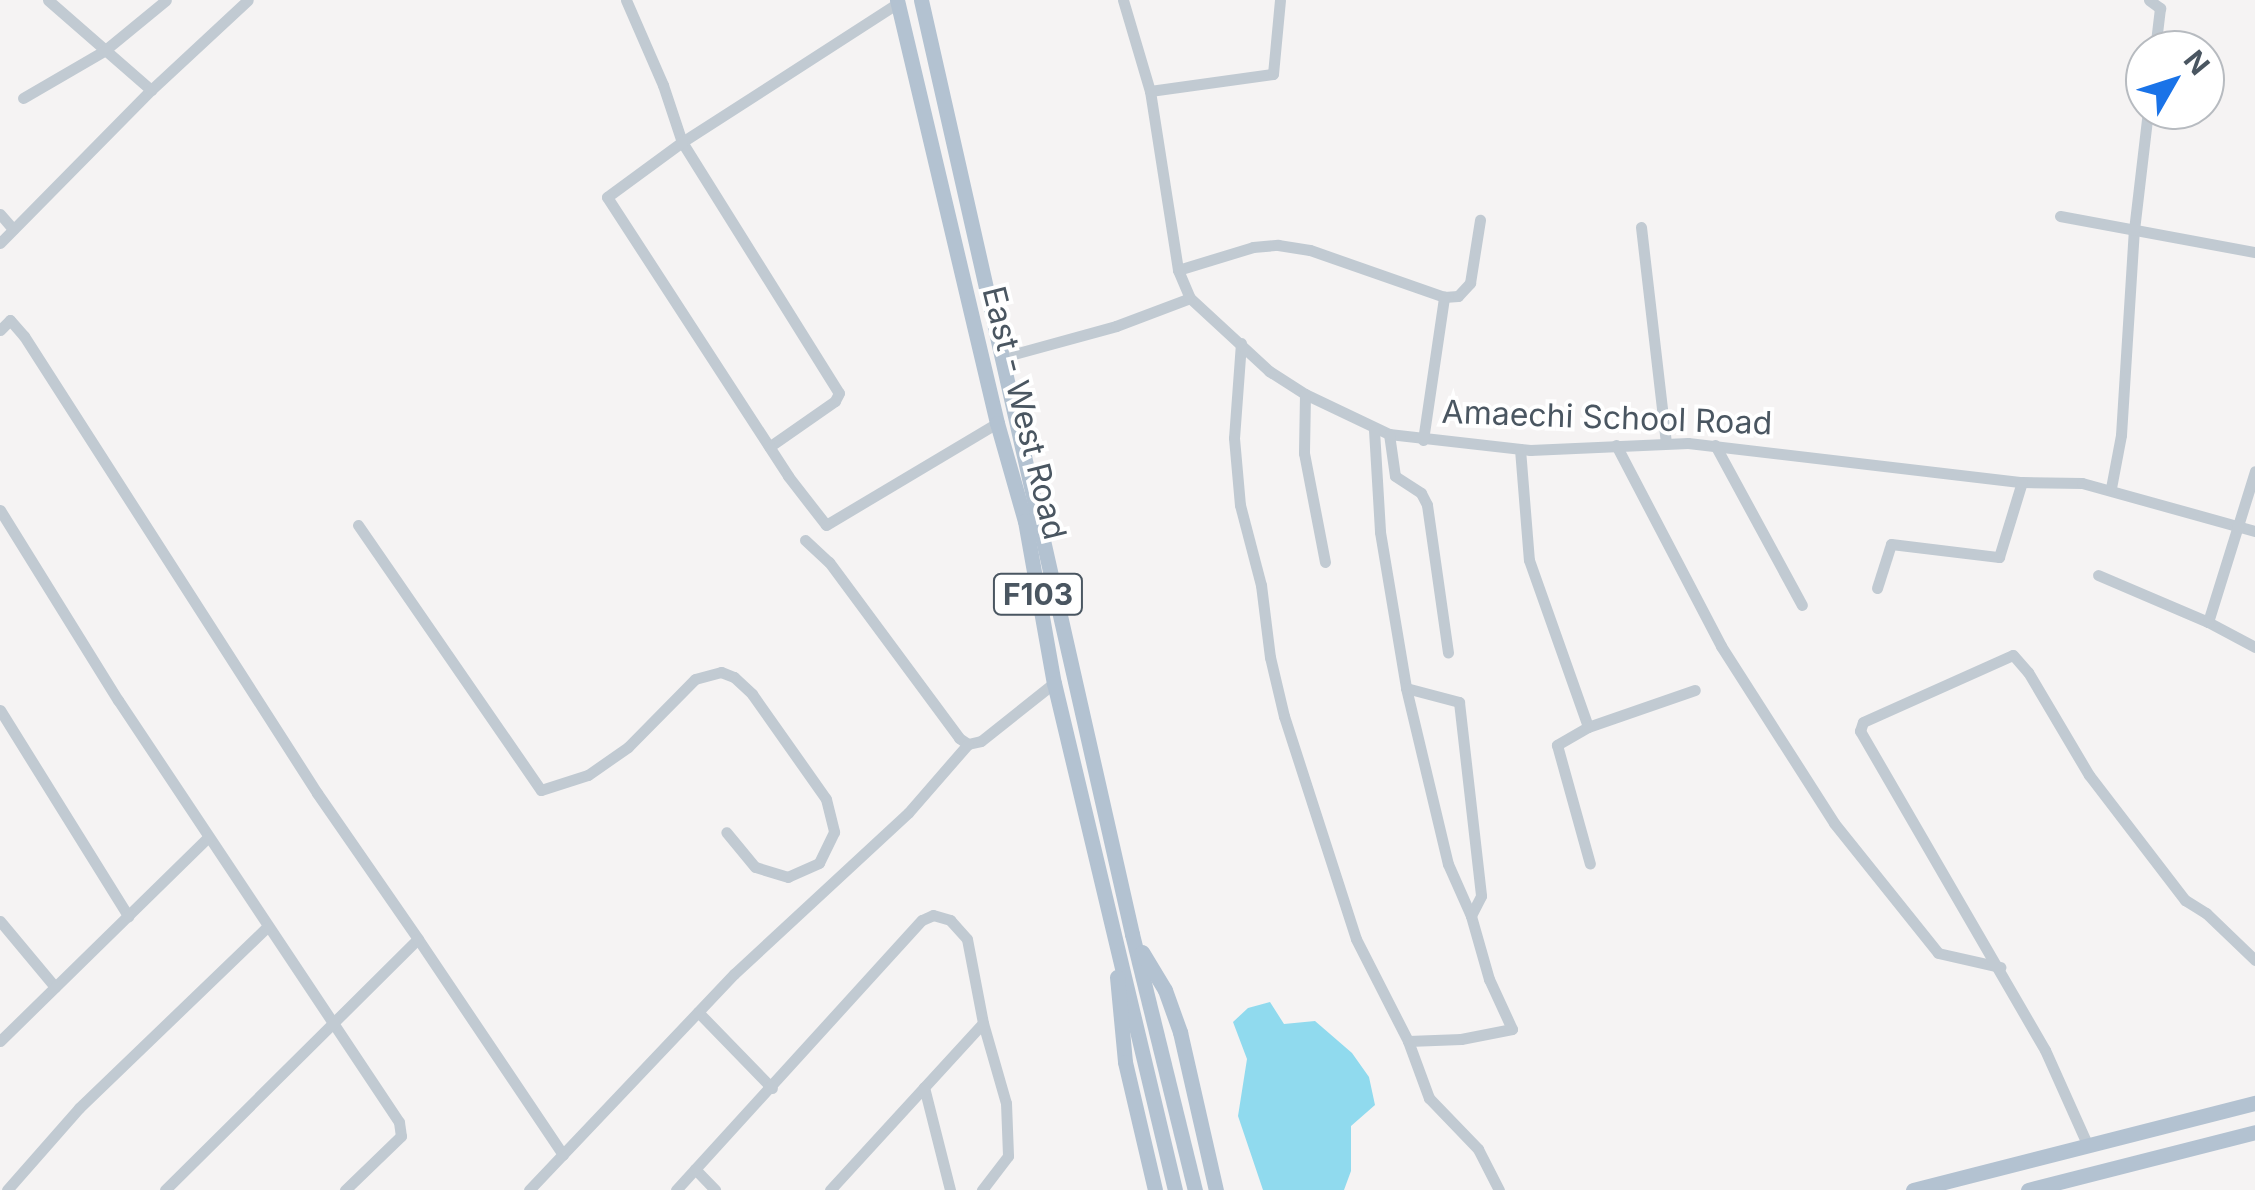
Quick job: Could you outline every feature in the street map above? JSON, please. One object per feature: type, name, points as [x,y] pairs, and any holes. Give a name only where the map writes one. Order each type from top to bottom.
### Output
[{"type":"main road","name":"East - West Road","points":[[920,0],[1132,934],[1195,1190]]},
{"type":"main road","name":"East - West Road","points":[[897,2],[997,422],[1025,521],[1054,683],[1175,1190]]},
{"type":"main road","points":[[1132,934],[1173,1009],[1216,1190]]},
{"type":"main road","points":[[1116,948],[1119,1028],[1155,1190]]},
{"type":"main road","points":[[1913,1190],[2255,1103]]},
{"type":"main road","points":[[2028,1190],[2255,1132]]},
{"type":"street","points":[[48,0],[151,90]]},
{"type":"street","points":[[22,98],[104,51],[166,0]]},
{"type":"street","points":[[0,243],[151,90],[248,0]]},
{"type":"street","points":[[626,0],[663,85],[682,142],[838,393],[835,401],[770,447]]},
{"type":"street","points":[[1003,357],[1116,326],[1190,298],[1178,270],[1150,90],[1124,0]]},
{"type":"street","points":[[1150,90],[1273,74],[1280,0]]},
{"type":"street","points":[[2150,0],[2160,8],[2157,30]]},
{"type":"street","points":[[897,2],[682,142],[607,197],[770,447],[826,525],[997,422]]},
{"type":"street","points":[[2110,488],[2120,435],[2134,230],[2146,130]]},
{"type":"street","points":[[0,214],[13,229]]},
{"type":"street","points":[[2060,216],[2255,252]]},
{"type":"street","points":[[1178,270],[1278,244],[1310,250],[1444,297],[1468,289],[1480,220]]},
{"type":"street","points":[[1641,227],[1666,442]]},
{"type":"street","points":[[1423,440],[1444,297]]},
{"type":"street","name":"Amaechi School Road","points":[[1190,298],[1269,370],[1305,394],[1389,434],[1520,449],[1666,442],[1715,445],[2022,482],[2082,482],[2255,532]]},
{"type":"street","points":[[0,330],[10,320],[24,336],[284,743],[563,1155]]},
{"type":"street","points":[[1240,343],[1234,438],[1240,506],[1261,584],[1280,701],[1356,939],[1408,1041],[1428,1098],[1478,1149],[1498,1190]]},
{"type":"street","points":[[1305,394],[1304,453],[1325,562]]},
{"type":"street","points":[[1374,430],[1380,532],[1406,688],[1448,864],[1471,916],[1489,979],[1512,1030],[1462,1039],[1408,1041]]},
{"type":"street","points":[[1389,434],[1395,476],[1421,493],[1427,505],[1448,653]]},
{"type":"street","points":[[1715,445],[1802,605]]},
{"type":"street","points":[[1616,446],[1721,646],[1834,822],[1938,953],[2000,967]]},
{"type":"street","points":[[1520,449],[1529,560],[1588,727]]},
{"type":"street","points":[[2208,622],[2255,470]]},
{"type":"street","points":[[1877,588],[1890,544],[1999,557],[2022,482]]},
{"type":"street","points":[[0,510],[208,838],[399,1122],[400,1136],[346,1190]]},
{"type":"street","points":[[358,524],[542,790],[588,775],[628,748],[694,679],[721,672],[742,684],[826,798],[834,832],[819,862],[788,876],[754,868],[726,832]]},
{"type":"street","points":[[805,540],[829,562],[959,738],[968,744]]},
{"type":"street","points":[[2098,576],[2208,622],[2255,648]]},
{"type":"street","points":[[2088,1146],[2045,1050],[1860,731],[1863,722],[2013,655],[2028,672],[2089,775],[2185,900],[2206,913],[2255,960]]},
{"type":"street","points":[[529,1190],[698,1012],[908,813],[968,744],[981,740],[1054,683]]},
{"type":"street","points":[[1406,688],[1455,698],[1461,709],[1481,896],[1471,916]]},
{"type":"street","points":[[1590,864],[1557,746],[1588,727],[1695,690]]},
{"type":"street","points":[[0,710],[128,916]]},
{"type":"street","points":[[0,1041],[208,838]]},
{"type":"street","points":[[676,1190],[922,920],[933,916],[950,920],[968,939],[983,1023],[1006,1103],[1010,1146],[982,1190]]},
{"type":"street","points":[[0,921],[55,987]]},
{"type":"street","points":[[7,1190],[79,1108],[268,926]]},
{"type":"street","points":[[165,1190],[418,939]]},
{"type":"street","points":[[698,1012],[772,1088]]},
{"type":"street","points":[[830,1190],[983,1023]]},
{"type":"street","points":[[924,1087],[950,1190]]},
{"type":"street","points":[[695,1169],[715,1190]]},
{"type":"water","points":[[1270,1002],[1284,1024],[1315,1021],[1352,1053],[1369,1077],[1375,1105],[1351,1126],[1351,1171],[1344,1190],[1263,1190],[1238,1116],[1247,1059],[1233,1022],[1248,1008]]}]
